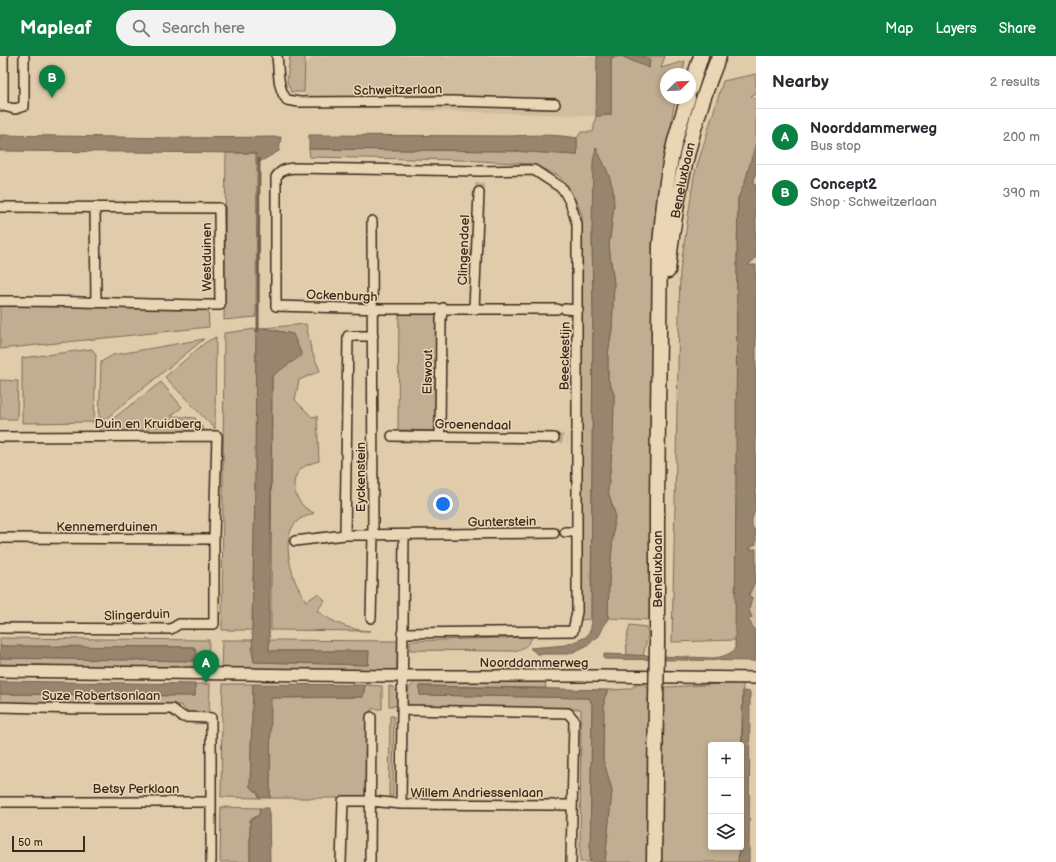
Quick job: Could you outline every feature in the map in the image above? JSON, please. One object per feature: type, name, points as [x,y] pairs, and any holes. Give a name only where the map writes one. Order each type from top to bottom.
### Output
[{"type":"main road","points":[[696,71],[701,56]]},
{"type":"main road","name":"Beneluxbaan","points":[[660,308],[666,291],[674,218],[692,138],[719,56]]},
{"type":"main road","name":"Beneluxbaan","points":[[654,862],[660,245],[664,203],[674,146],[686,104]]},
{"type":"main road","name":"Beneluxbaan","points":[[655,830],[659,862]]},
{"type":"street","points":[[3,56],[3,106],[15,109],[24,106],[24,56]]},
{"type":"street","name":"Schweitzerlaan","points":[[277,56],[282,94],[287,100],[299,102],[452,101],[555,104]]},
{"type":"street","name":"Beeckestijn","points":[[294,168],[480,175],[534,170],[563,189],[570,202],[577,224],[578,310],[572,439],[576,532],[577,612],[573,631],[402,633]]},
{"type":"street","name":"Ockenburgh","points":[[294,168],[280,171],[276,177],[276,306],[578,310]]},
{"type":"street","name":"Clingendael","points":[[474,309],[479,192]]},
{"type":"street","name":"Westduinen","points":[[0,207],[219,208],[220,305],[0,301]]},
{"type":"street","points":[[95,207],[96,302]]},
{"type":"street","name":"Eyckenstein","points":[[371,618],[373,535],[372,221]]},
{"type":"street","name":"Elswout","points":[[440,436],[441,319],[443,308]]},
{"type":"street","name":"Eyckenstein","points":[[345,535],[348,336],[373,336]]},
{"type":"street","name":"Duin en Kruidberg","points":[[0,437],[217,436],[214,539]]},
{"type":"street","name":"Groenendaal","points":[[392,436],[554,438]]},
{"type":"street","points":[[565,532],[576,532]]},
{"type":"street","name":"Gunterstein","points":[[296,541],[345,535],[554,533]]},
{"type":"street","points":[[402,676],[404,535]]},
{"type":"street","name":"Kennemerduinen","points":[[0,538],[214,539]]},
{"type":"street","name":"Slingerduin","points":[[0,628],[171,628],[180,624],[214,624],[214,539]]},
{"type":"street","name":"Noorddammerweg","points":[[0,671],[402,676],[756,678]]},
{"type":"street","name":"Willem Andriessenlaan","points":[[401,804],[402,676]]},
{"type":"street","name":"Suze Robertsonlaan","points":[[0,707],[172,709],[183,717],[212,718],[211,802]]},
{"type":"street","points":[[402,710],[568,713],[574,720],[571,862]]},
{"type":"street","points":[[370,862],[371,717]]},
{"type":"street","name":"Willem Andriessenlaan","points":[[341,862],[343,801],[371,801],[401,804],[572,805]]},
{"type":"street","name":"Betsy Perklaan","points":[[0,802],[211,802]]},
{"type":"street","points":[[211,802],[211,862]]},
{"type":"shaded area","points":[[290,56],[305,56],[304,92],[291,92],[287,81]]},
{"type":"shaded area","points":[[315,56],[597,56],[596,116],[304,106],[305,65]]},
{"type":"shaded area","points":[[597,56],[621,56],[611,58],[611,115],[596,116]]},
{"type":"shaded area","points":[[621,56],[649,68],[650,59],[642,56],[665,56],[660,68],[660,104],[675,104],[656,232],[653,620],[608,618],[609,581],[615,514],[608,491],[613,442],[614,394],[608,379],[608,354],[612,329],[614,284],[609,246],[614,205],[592,228],[593,315],[591,619],[580,620],[581,553],[577,501],[582,215],[577,203],[559,176],[532,164],[462,160],[310,157],[309,149],[512,151],[577,155],[577,138],[581,132],[593,132],[596,116],[611,115],[611,57]]},
{"type":"shaded area","points":[[621,56],[642,56],[650,59],[649,68]]},
{"type":"shaded area","points":[[685,61],[683,68],[661,68]]},
{"type":"shaded area","points":[[756,74],[756,93],[751,96],[756,100],[756,142],[745,182],[738,198],[736,640],[672,642],[680,272],[694,176],[723,81]]},
{"type":"shaded area","points":[[0,135],[174,138],[281,137],[279,151],[256,164],[256,153],[0,151]]},
{"type":"shaded area","points":[[309,135],[560,136],[577,138],[577,155],[512,151],[309,149]]},
{"type":"shaded area","points":[[756,142],[756,170],[754,181],[756,187],[756,258],[748,265],[756,265],[756,507],[752,519],[752,526],[756,533],[756,544],[749,549],[756,549],[756,579],[749,595],[752,598],[749,610],[752,617],[748,619],[756,632],[756,661],[604,659],[604,654],[713,658],[730,653],[735,649],[738,198],[745,182]]},
{"type":"shaded area","points":[[596,147],[609,175],[613,189],[614,205],[609,246],[614,284],[612,329],[608,354],[608,379],[614,394],[614,404],[613,442],[608,491],[615,514],[609,581],[608,618],[599,636],[586,646],[569,654],[537,654],[530,648],[566,645],[586,637],[591,629],[593,315],[592,228],[593,162]]},
{"type":"shaded area","points":[[226,153],[257,153],[256,317],[224,320]]},
{"type":"shaded area","points":[[0,306],[208,307],[209,327],[0,349]]},
{"type":"shaded area","points":[[399,312],[438,312],[436,431],[398,430]]},
{"type":"shaded area","points":[[306,324],[311,349],[320,371],[299,380],[295,400],[312,417],[317,416],[319,461],[303,467],[299,471],[294,483],[296,495],[299,501],[314,513],[300,519],[290,532],[288,540],[289,557],[295,581],[306,601],[318,594],[325,600],[317,611],[342,625],[370,631],[271,630],[272,376],[293,334],[263,328]]},
{"type":"shaded area","points":[[263,328],[293,334],[302,355],[272,376],[269,651],[369,651],[368,665],[254,662],[252,630],[256,329]]},
{"type":"shaded area","points":[[256,329],[252,630],[222,630],[224,333]]},
{"type":"shaded area","points":[[216,337],[215,429],[165,377],[206,342]]},
{"type":"shaded area","points":[[204,339],[99,423],[101,362],[113,355]]},
{"type":"shaded area","points":[[92,349],[96,355],[94,422],[22,423],[22,358]]},
{"type":"shaded area","points":[[0,380],[18,381],[17,419],[0,419]]},
{"type":"shaded area","points":[[161,382],[182,407],[171,416],[195,418],[205,431],[98,433],[102,427]]},
{"type":"shaded area","points":[[756,579],[756,632],[748,619],[752,617],[749,610],[752,598],[748,596]]},
{"type":"shaded area","points":[[630,625],[646,627],[648,634],[643,656],[627,655],[626,641]]},
{"type":"shaded area","points":[[533,636],[525,646],[514,651],[410,650],[410,641]]},
{"type":"shaded area","points":[[0,638],[209,640],[208,670],[0,664],[0,658],[194,661],[197,656],[194,647],[0,646]]},
{"type":"shaded area","points":[[222,640],[253,640],[252,652],[254,662],[368,665],[369,651],[269,651],[269,640],[398,641],[397,671],[221,670]]},
{"type":"shaded area","points":[[0,646],[194,647],[198,656],[194,661],[0,658]]},
{"type":"shaded area","points":[[545,679],[546,688],[420,686],[420,695],[589,698],[592,704],[590,862],[580,862],[581,709],[407,707],[409,689],[417,680]]},
{"type":"shaded area","points":[[0,681],[195,684],[195,696],[0,694]]},
{"type":"shaded area","points":[[743,683],[741,742],[708,742],[708,850],[739,850],[738,862],[605,862],[612,790],[603,760],[604,699],[608,690],[628,689],[637,685],[645,684],[646,688]]},
{"type":"shaded area","points":[[195,684],[210,684],[209,713],[187,712],[181,705],[0,704],[0,694],[195,696]]},
{"type":"shaded area","points":[[223,684],[253,684],[250,786],[258,793],[259,798],[221,797]]},
{"type":"shaded area","points":[[253,684],[365,685],[363,697],[271,698],[270,798],[259,798],[258,793],[250,787]]},
{"type":"shaded area","points":[[365,685],[382,686],[382,709],[371,709],[370,798],[270,798],[270,698],[363,697]]},
{"type":"shaded area","points":[[389,686],[393,687],[397,693],[397,706],[389,706]]},
{"type":"shaded area","points":[[419,686],[608,690],[604,699],[603,759],[612,790],[605,862],[590,862],[592,704],[589,698],[420,695]]},
{"type":"shaded area","points":[[743,691],[750,692],[749,862],[738,862],[739,850],[744,850],[744,742],[742,742]]},
{"type":"shaded area","points":[[390,716],[394,716],[393,796],[389,796]]},
{"type":"shaded area","points":[[221,807],[260,808],[259,815],[250,820],[250,862],[220,862]]},
{"type":"shaded area","points":[[260,808],[269,808],[270,862],[250,862],[250,820],[259,815]]},
{"type":"waterway","points":[[258,331],[259,159]]},
{"type":"tunnel","points":[[479,192],[480,180]]},
{"type":"tunnel","points":[[554,438],[568,439]]},
{"type":"place","name":"Concept2","points":[[52,98]]},
{"type":"place","name":"Noorddammerweg","points":[[206,683]]}]
